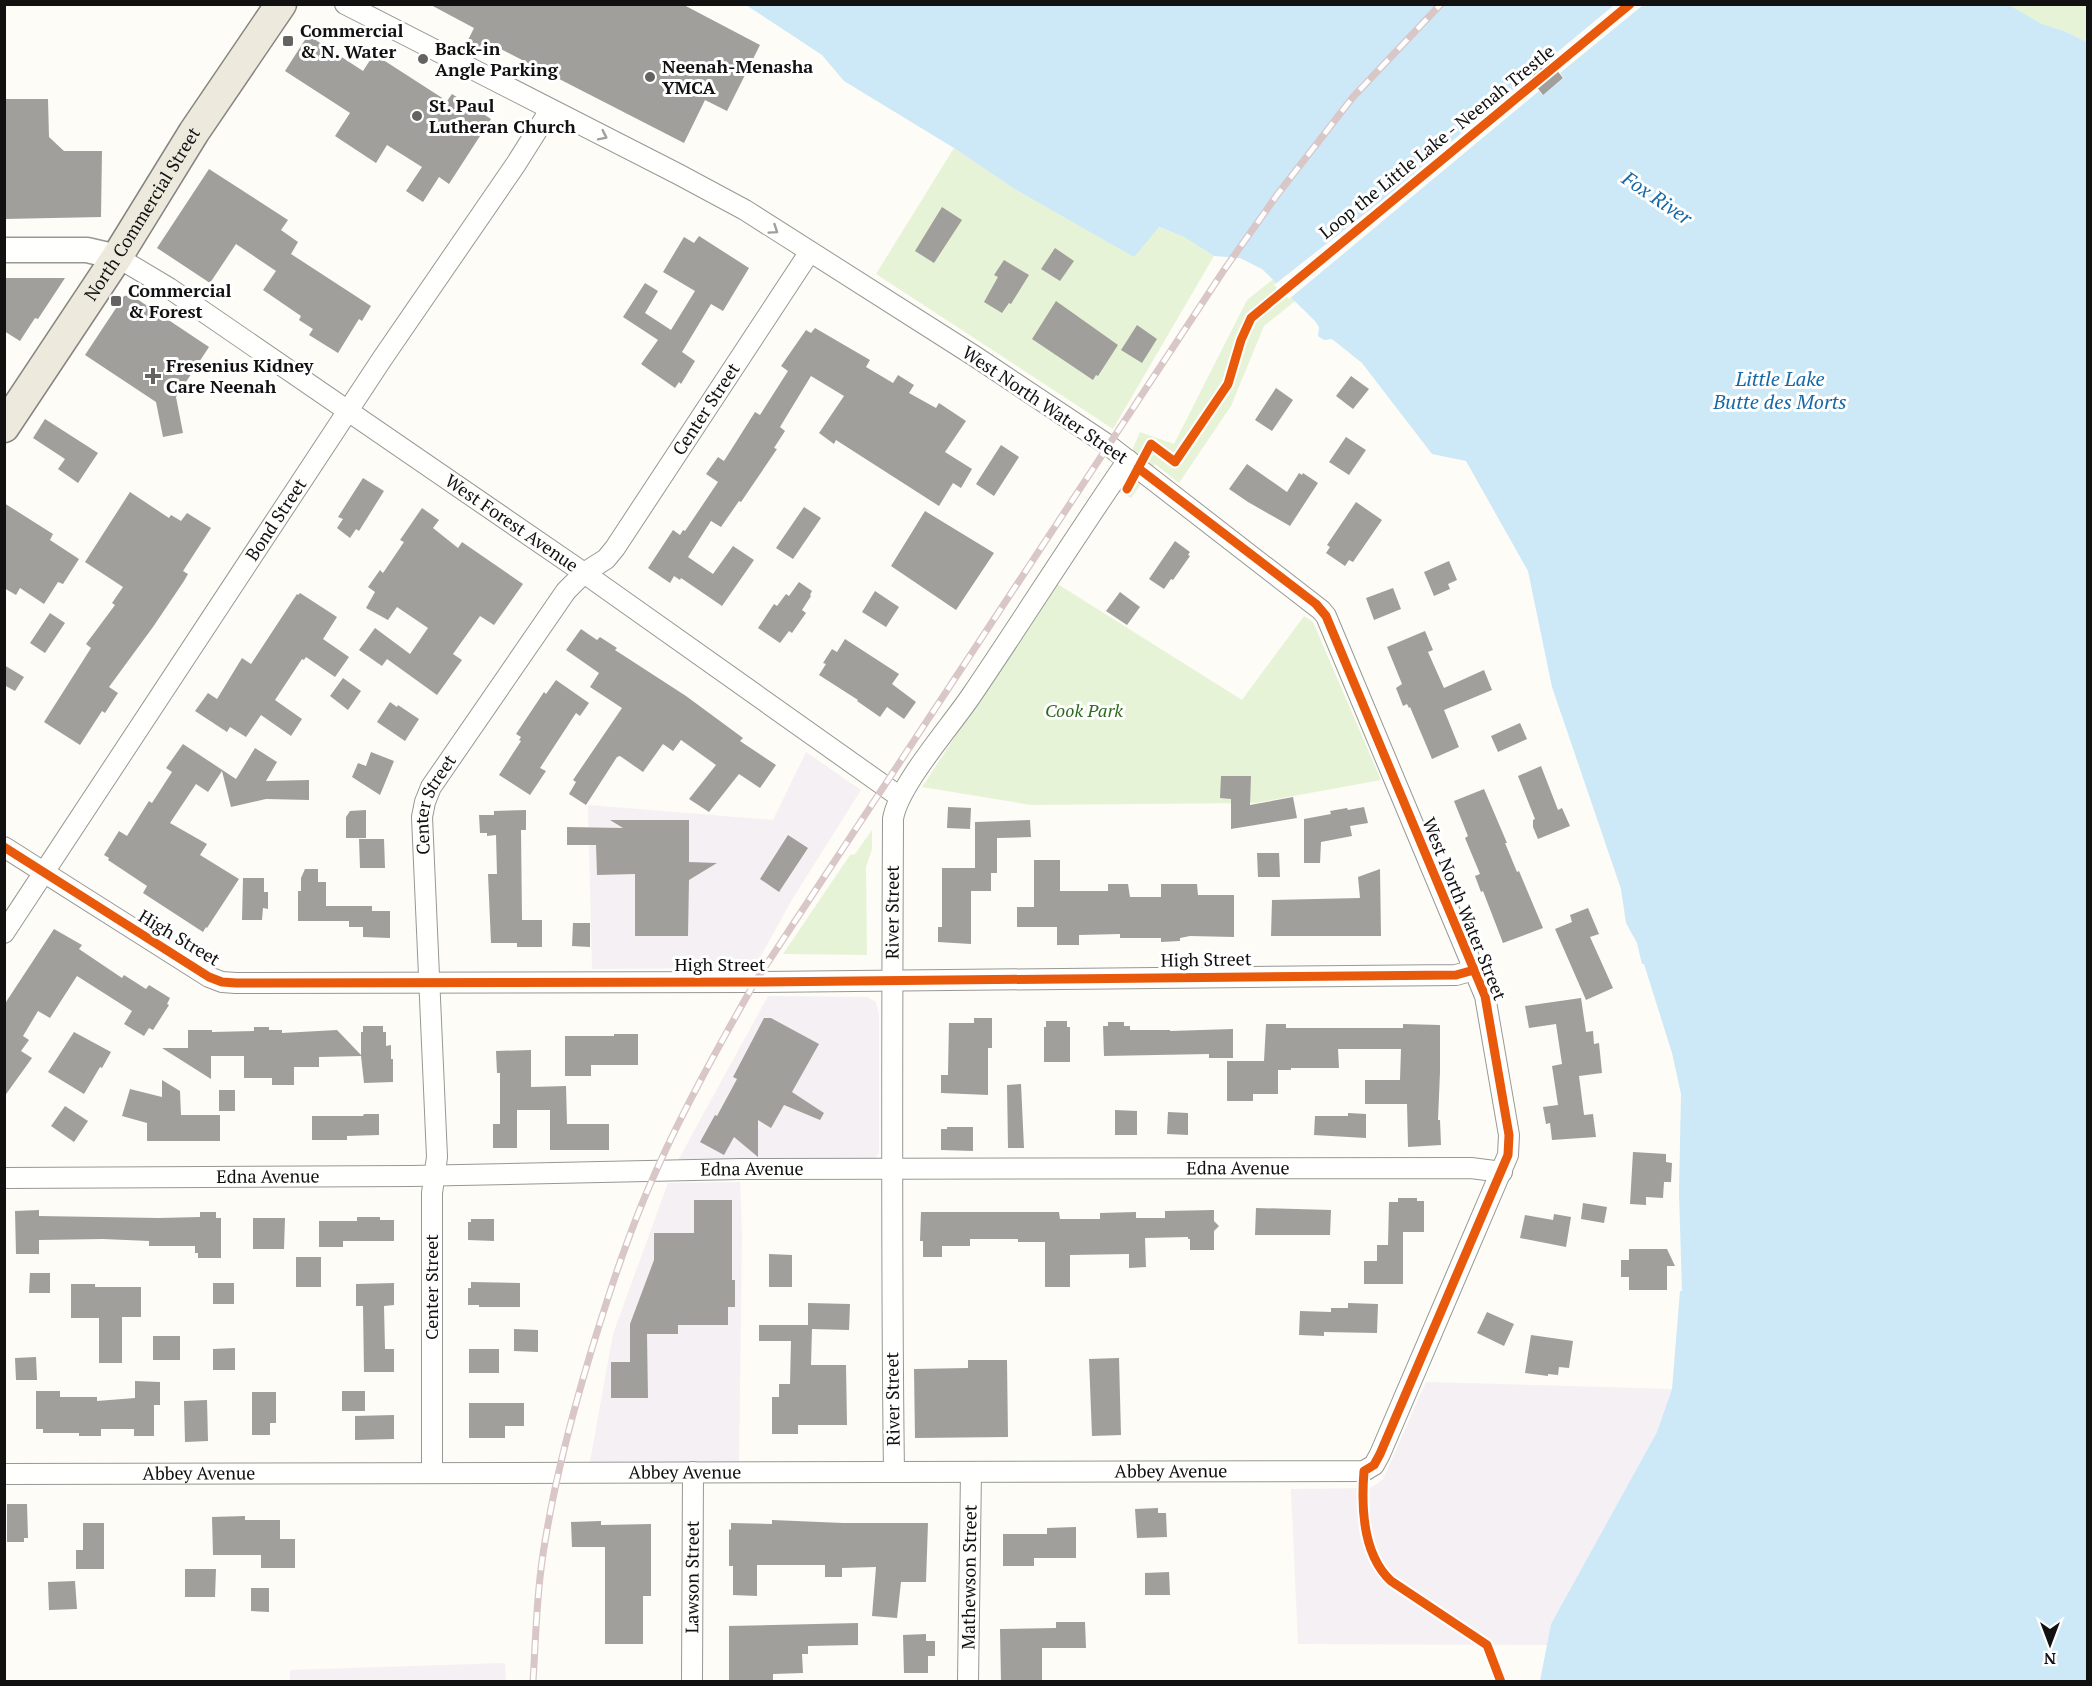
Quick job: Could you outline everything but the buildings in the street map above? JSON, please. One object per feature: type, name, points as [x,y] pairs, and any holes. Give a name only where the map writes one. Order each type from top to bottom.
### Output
[{"type":"main road","name":"North Commercial Street","points":[[4,427],[117,257],[194,132],[281,4]]},
{"type":"street","name":"West North Water Street","points":[[345,4],[736,205],[976,357],[1128,460],[1316,604],[1326,616],[1485,996],[1509,1135],[1508,1155],[1502,1172],[1380,1454],[1374,1465],[1364,1472]]},
{"type":"street","name":"Bond Street","points":[[4,933],[348,411],[516,164],[550,110]]},
{"type":"street","points":[[4,250],[74,249],[117,257]]},
{"type":"street","name":"Center Street","points":[[432,1473],[432,1193],[437,1156],[422,817],[425,802],[431,787],[554,607],[584,573],[606,559],[615,548],[809,253]]},
{"type":"street","name":"West Forest Avenue","points":[[117,257],[169,288],[584,573],[900,797]]},
{"type":"street","name":"River Street","points":[[894,1473],[891,1231],[893,819],[895,807],[1128,460]]},
{"type":"street","name":"High Street","points":[[4,847],[209,977],[222,982],[430,983],[1456,975],[1474,970]]},
{"type":"street","name":"Edna Avenue","points":[[4,1178],[434,1176],[893,1169],[1471,1168],[1502,1172]]},
{"type":"street","name":"Lawson Street","points":[[692,1682],[693,1472]]},
{"type":"street","name":"Abbey Avenue","points":[[4,1474],[1364,1472]]},
{"type":"street","name":"Mathewson Street","points":[[968,1682],[971,1473]]},
{"type":"shaded area","points":[[806,752],[861,790],[793,898],[754,968],[592,969],[588,805],[773,820]]},
{"type":"shaded area","points":[[768,996],[867,997],[876,1002],[879,1015],[879,1153],[875,1159],[676,1164]]},
{"type":"shaded area","points":[[740,1182],[742,1233],[739,1463],[590,1462],[613,1334],[668,1183]]},
{"type":"shaded area","points":[[1426,1382],[1672,1389],[1657,1432],[1551,1624],[1547,1645],[1298,1644],[1291,1489],[1370,1488],[1378,1483],[1383,1479]]},
{"type":"shaded area","points":[[505,1663],[506,1681],[290,1681],[290,1670]]},
{"type":"green space","points":[[1618,5],[1665,5],[1264,326],[1231,406],[1179,483],[1155,464],[1131,498],[1115,490],[1140,432],[1174,444],[1247,300]]},
{"type":"green space","points":[[2007,5],[2087,5],[2087,42],[2042,24]]},
{"type":"green space","points":[[954,148],[1013,188],[1134,256],[1158,227],[1184,237],[1214,256],[1113,429],[876,274]]},
{"type":"green space","name":"Cook Park","points":[[1056,583],[1242,700],[1304,616],[1313,622],[1381,780],[1255,803],[1031,805],[922,787]]},
{"type":"green space","points":[[872,830],[872,849],[866,867],[867,955],[783,954],[850,855],[855,854]]},
{"type":"water","name":"Little Lake Butte des Morts","points":[[2007,4],[2042,24],[2087,42],[2087,1681],[1540,1681],[1551,1624],[1657,1432],[1672,1389],[1680,1291],[1682,1291],[1679,1193],[1681,1094],[1672,1053],[1644,964],[1642,964],[1637,943],[1626,923],[1621,889],[1552,687],[1528,571],[1466,461],[1432,454],[1362,363],[1332,339],[1324,340],[1318,336],[1319,327],[1315,321],[1262,269],[1240,258],[1214,256],[1184,237],[1159,227],[1134,257],[1013,188],[954,148],[844,81],[822,55],[746,5]]},
{"type":"pier","points":[[1614,5],[1643,5],[1560,73],[1564,78],[1542,95],[1539,91],[1289,299],[1274,285],[1381,201],[1528,77],[1524,71],[1545,55],[1549,59]]},
{"type":"railway","points":[[533,1682],[543,1554],[560,1468],[583,1378],[637,1216],[667,1147],[716,1052],[755,982],[1224,270],[1277,195],[1353,97],[1441,4]]},
{"type":"cycle path","name":"Loop the Little Lake - Neenah Trestle","points":[[1127,489],[1151,444],[1175,462],[1228,384],[1241,340],[1251,318],[1630,4]]},
{"type":"cycle path","points":[[1138,468],[1316,604],[1326,616],[1485,996],[1509,1135],[1508,1155],[1380,1454],[1374,1465],[1364,1471],[1363,1500],[1369,1545],[1382,1570],[1391,1581],[1487,1645],[1501,1682]]},
{"type":"cycle path","points":[[4,847],[209,977],[222,982],[755,982],[1456,975],[1474,970]]},
{"type":"place","name":"Commercial & N. Water","points":[[288,41]]},
{"type":"place","name":"Back-in Angle Parking","points":[[423,59]]},
{"type":"place","name":"Neenah-Menasha YMCA","points":[[650,77]]},
{"type":"place","name":"St. Paul Lutheran Church","points":[[417,116]]},
{"type":"place","name":"Commercial & Forest","points":[[116,301]]},
{"type":"place","name":"Fresenius Kidney Care Neenah","points":[[153,376]]},
{"type":"water label","name":"Fox River","points":[[1657,198]]}]
